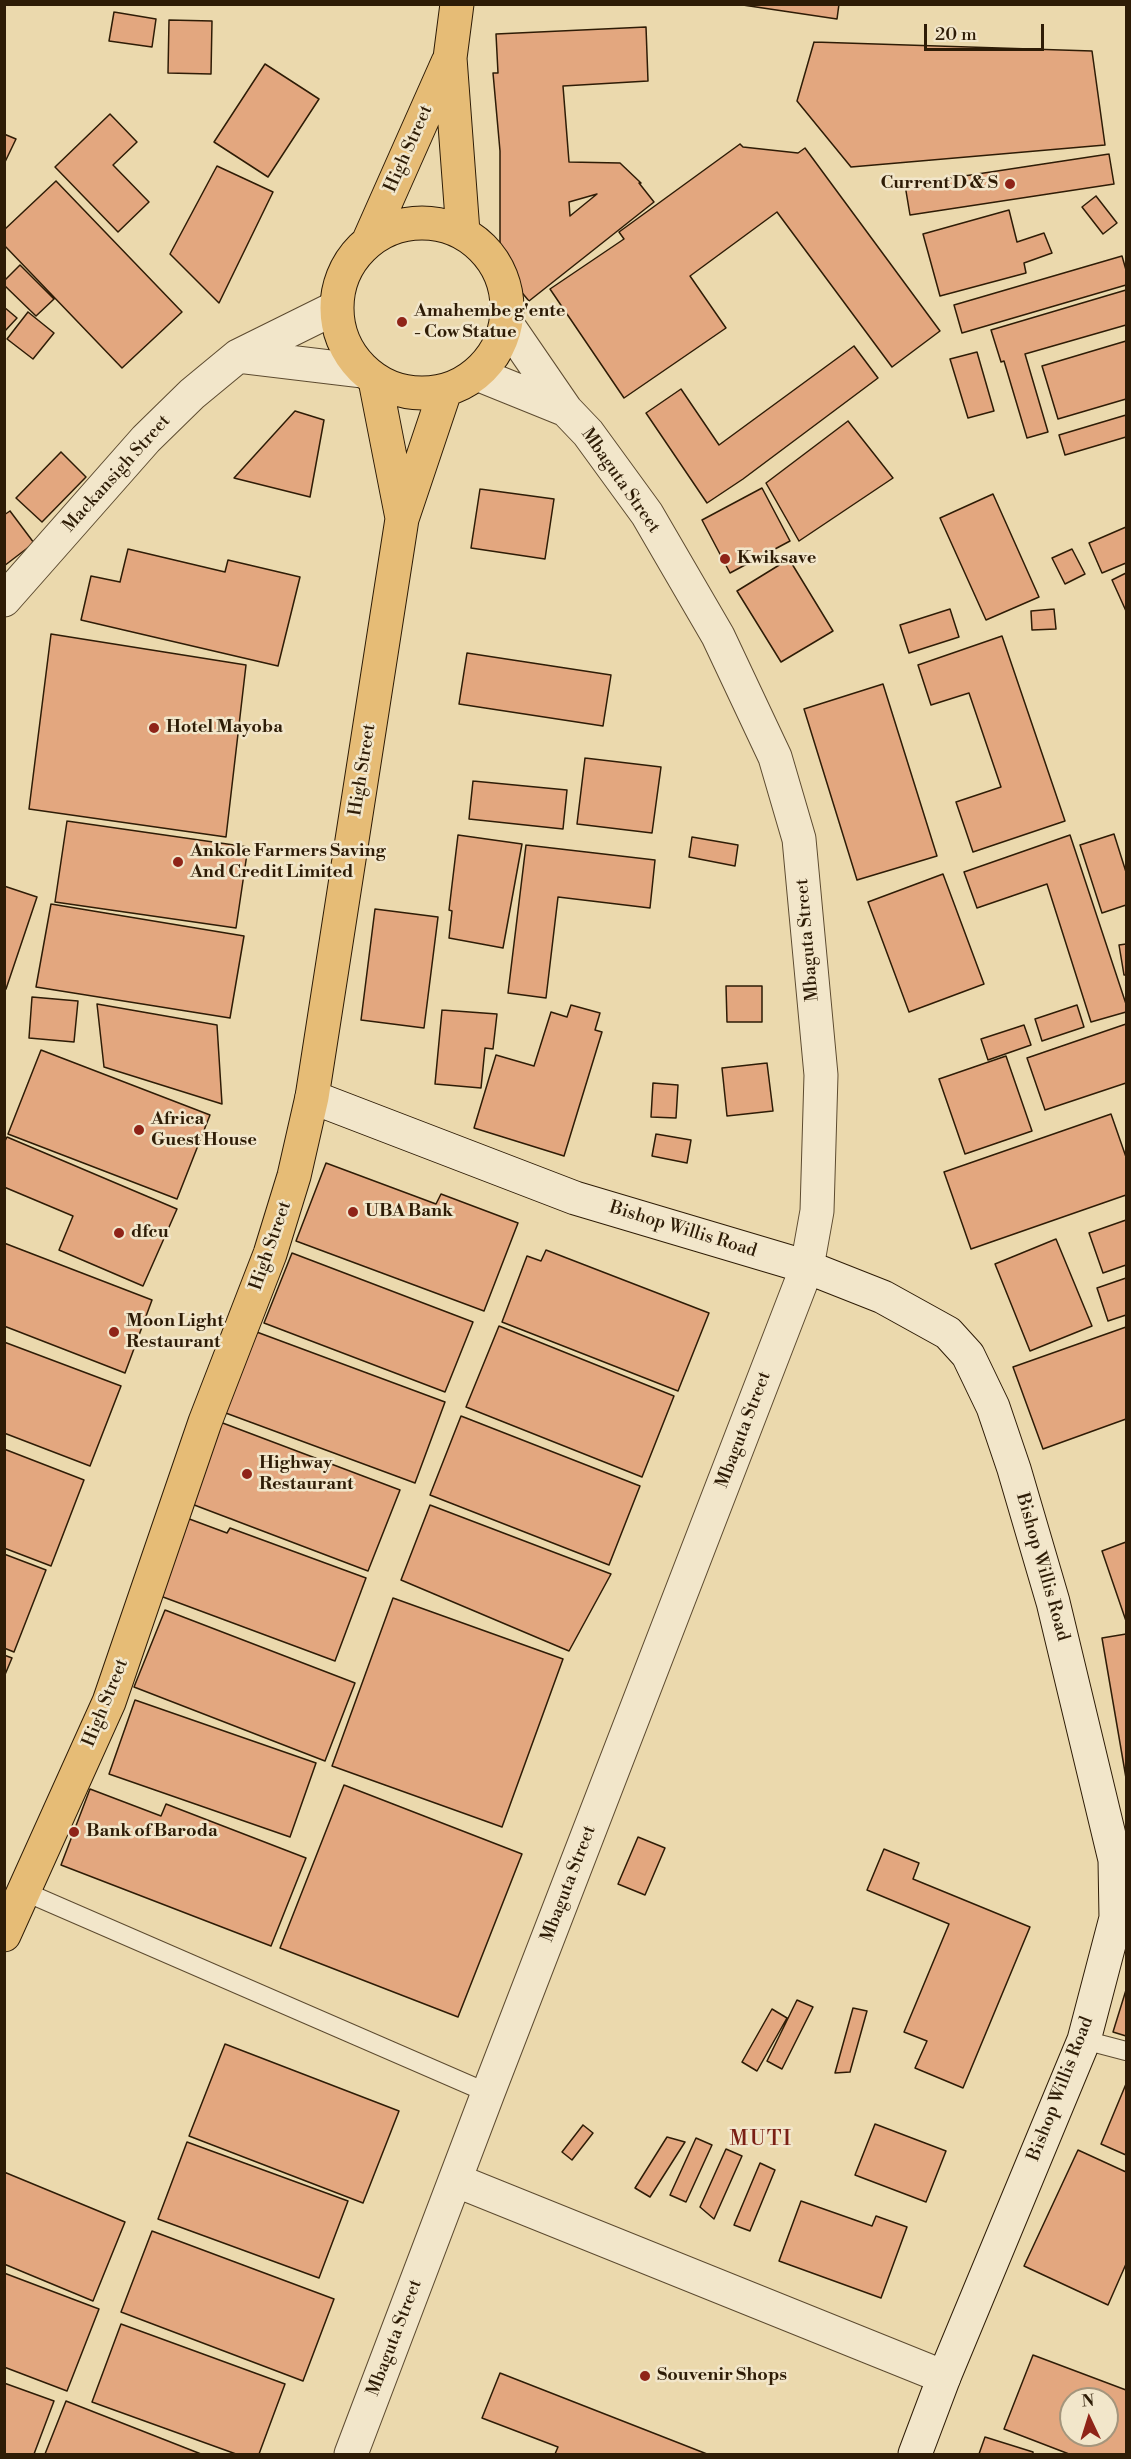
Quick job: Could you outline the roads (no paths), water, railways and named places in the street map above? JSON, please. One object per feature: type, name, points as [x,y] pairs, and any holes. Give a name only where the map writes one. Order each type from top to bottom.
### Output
[{"type":"main road","name":"High Street","points":[[457,4],[450,58],[463,232]]},
{"type":"main road","name":"High Street","points":[[369,240],[450,58]]},
{"type":"main road","points":[[432,223],[463,232],[485,249],[500,271],[507,297],[507,324],[496,352],[477,374],[445,391],[409,393],[369,376],[342,342],[335,308],[337,288],[344,270],[355,253],[369,240],[398,225],[432,223]]},
{"type":"main road","name":"High Street","points":[[369,376],[402,519]]},
{"type":"main road","name":"High Street","points":[[4,1935],[109,1702],[205,1422],[270,1254],[294,1176],[312,1097],[402,519],[445,391]]},
{"type":"street","name":"Mackansigh Street","points":[[4,600],[146,439],[192,394],[238,356],[335,308]]},
{"type":"street","name":"Mbaguta Street","points":[[351,2454],[807,1267],[817,1211],[821,1075],[799,839],[775,757],[718,636],[647,514],[588,433],[566,410],[507,324]]},
{"type":"street","points":[[238,356],[369,376]]},
{"type":"street","name":"Mbaguta Street","points":[[477,374],[566,410]]},
{"type":"street","name":"Bishop Willis Road","points":[[312,1097],[575,1198],[807,1267],[883,1298],[948,1333],[968,1355],[993,1407],[1014,1469],[1053,1602],[1115,1860],[1116,1918],[1084,2040],[944,2378],[915,2454]]},
{"type":"street","points":[[455,2180],[944,2378]]},
{"type":"lane","points":[[23,1891],[488,2093]]},
{"type":"lane","points":[[1084,2040],[1126,2051]]},
{"type":"place","name":"Current D & S","points":[[1010,184]]},
{"type":"place","name":"Amahembe g'ente - Cow Statue","points":[[402,322]]},
{"type":"place","name":"Kwiksave","points":[[725,559]]},
{"type":"place","name":"Hotel Mayoba","points":[[154,728]]},
{"type":"place","name":"Ankole Farmers Saving And Credit Limited","points":[[178,862]]},
{"type":"place","name":"Africa Guest House","points":[[139,1130]]},
{"type":"place","name":"UBA Bank","points":[[353,1212]]},
{"type":"place","name":"dfcu","points":[[119,1233]]},
{"type":"place","name":"Moon Light Restaurant","points":[[114,1332]]},
{"type":"place","name":"Highway Restaurant","points":[[247,1474]]},
{"type":"place","name":"Bank of Baroda","points":[[74,1832]]},
{"type":"place","name":"Souvenir Shops","points":[[645,2376]]},
{"type":"district","name":"MUTI","points":[[761,2140]]}]
